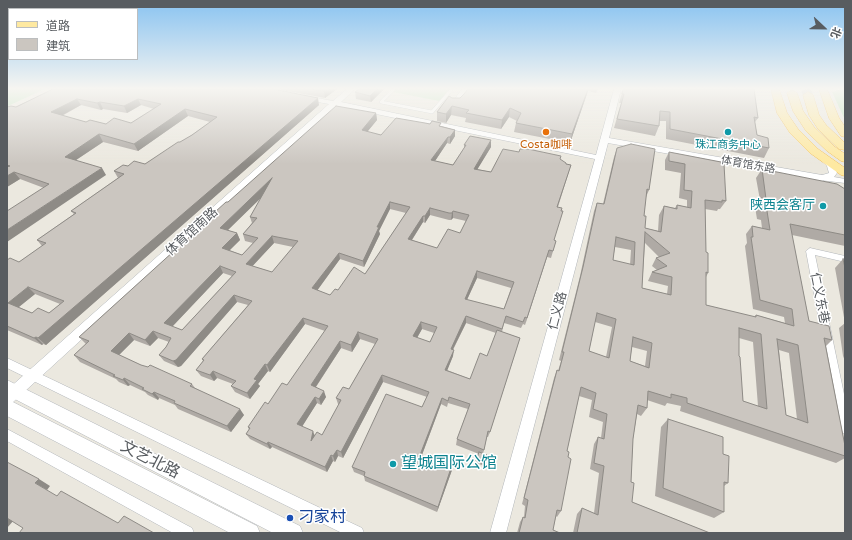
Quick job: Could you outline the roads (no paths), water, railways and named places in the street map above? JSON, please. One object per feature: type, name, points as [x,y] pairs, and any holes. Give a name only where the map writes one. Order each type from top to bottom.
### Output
[{"type":"main road","points":[[783,114],[787,122],[803,142],[824,159],[845,173]]},
{"type":"main road","points":[[800,114],[810,129],[845,160]]},
{"type":"main road","points":[[814,114],[822,127],[845,149]]},
{"type":"main road","points":[[833,114],[845,134]]},
{"type":"main road","name":"文艺北路","points":[[9,396],[250,533]]},
{"type":"main road","name":"文艺北路","points":[[9,396],[293,533]]},
{"type":"street","name":"体育馆南路","points":[[9,396],[323,114]]},
{"type":"street","points":[[389,114],[600,158]]},
{"type":"street","name":"仁义路","points":[[498,533],[611,114]]},
{"type":"street","name":"体育馆东路","points":[[604,140],[822,178]]},
{"type":"street","points":[[822,178],[833,174],[830,165],[824,159]]},
{"type":"street","points":[[822,178],[845,181]]},
{"type":"street","name":"仁义东巷","points":[[845,259],[810,251],[845,428]]},
{"type":"street","points":[[7,363],[357,533]]},
{"type":"street","points":[[7,435],[187,533]]},
{"type":"place","name":"Costa咖啡","points":[[546,132]]},
{"type":"place","name":"珠江商务中心","points":[[728,132]]},
{"type":"place","name":"陕西会客厅","points":[[823,206]]},
{"type":"place","name":"望城国际公馆","points":[[393,464]]},
{"type":"place","name":"刁家村","points":[[290,518]]}]
